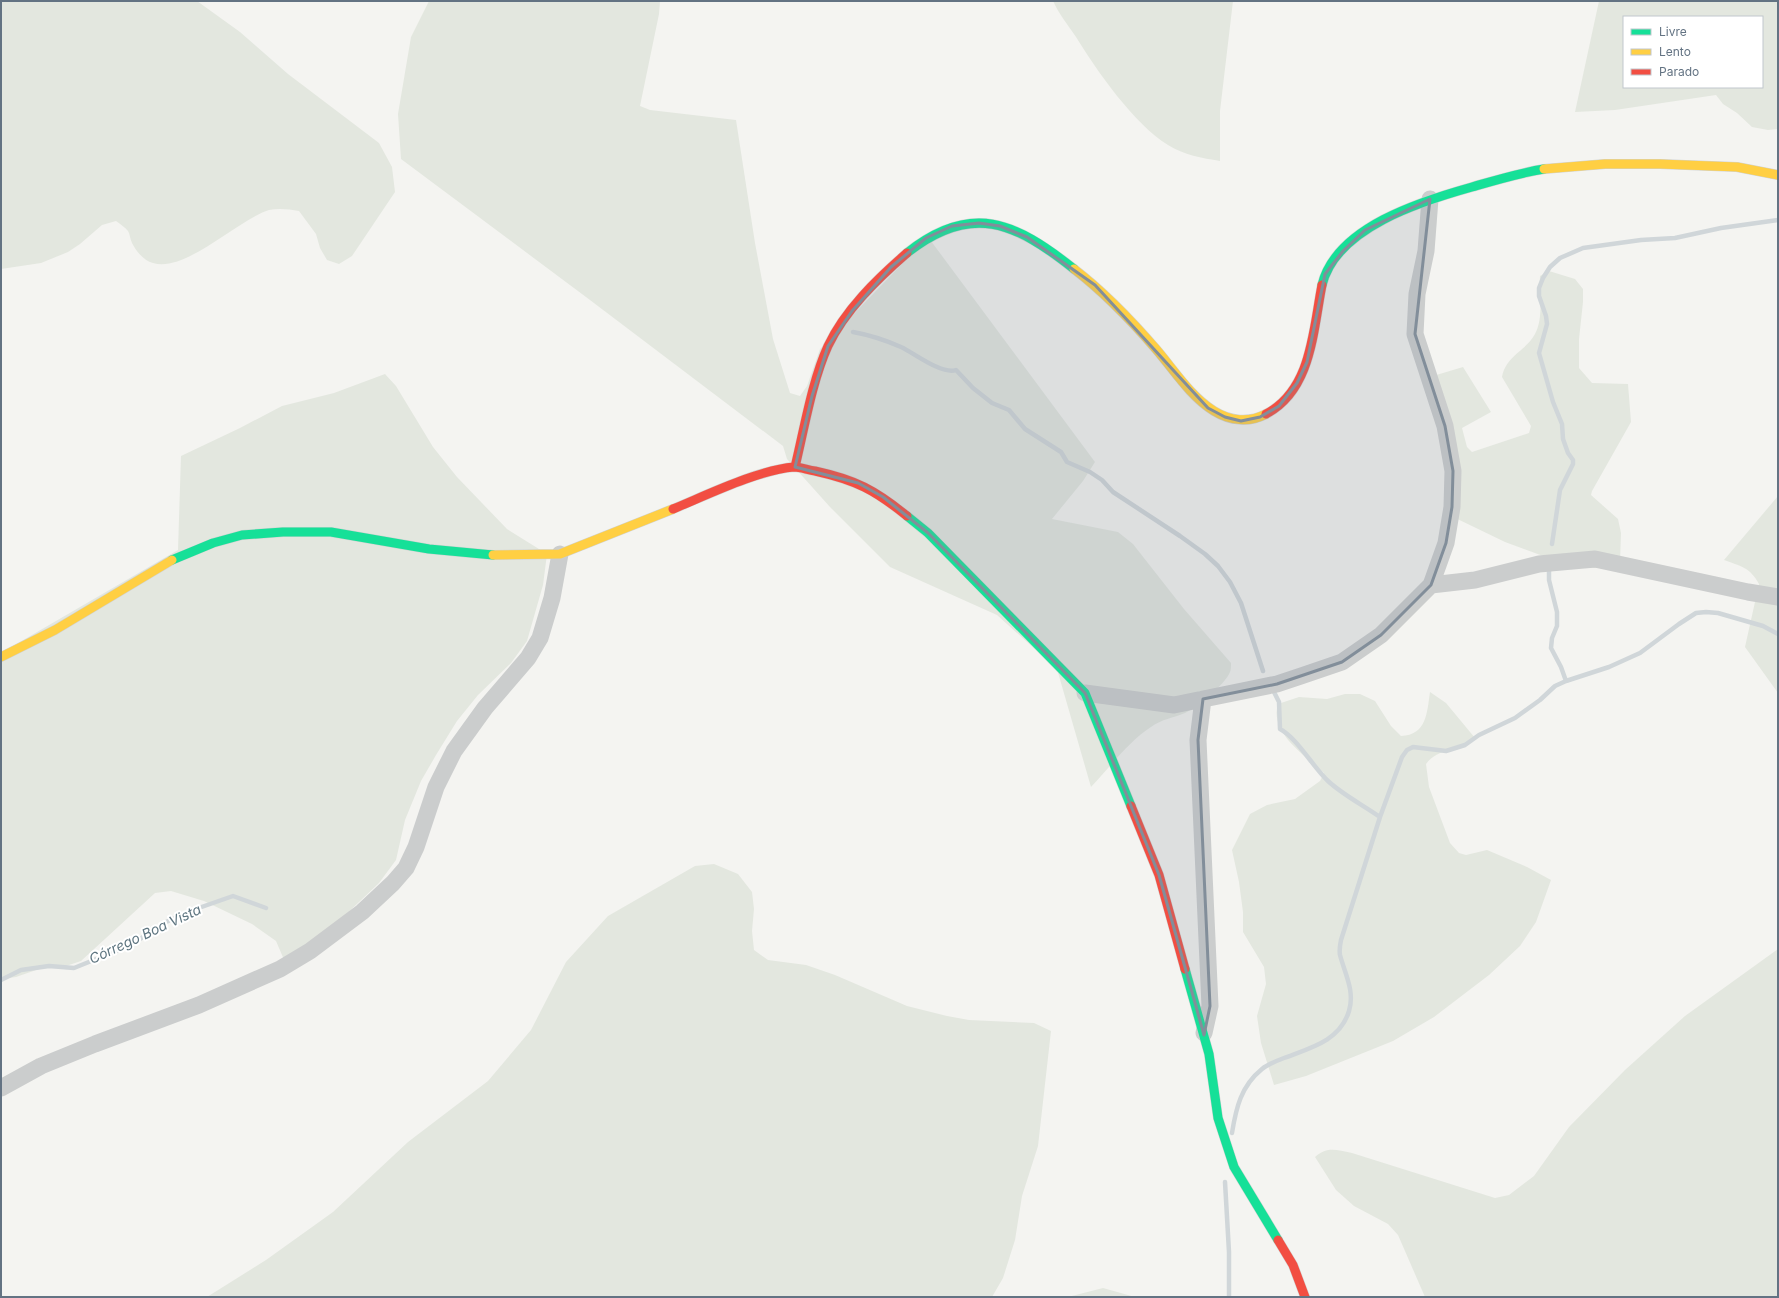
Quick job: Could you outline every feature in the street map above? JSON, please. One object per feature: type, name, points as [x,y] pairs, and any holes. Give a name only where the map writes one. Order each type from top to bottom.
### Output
[{"type":"street","points":[[795,467],[812,396],[828,346],[852,311],[891,267],[926,238],[952,226],[979,223],[1000,226],[1027,237],[1095,285],[1150,342],[1184,383],[1208,408],[1225,417],[1241,420],[1260,418],[1280,406],[1297,384],[1307,362],[1325,274],[1343,251],[1365,230],[1393,214],[1430,199],[1530,171],[1601,164],[1652,164],[1743,168],[1778,175]]},
{"type":"street","points":[[1085,693],[1174,705],[1277,684],[1342,662],[1381,635],[1430,585],[1446,543],[1452,507],[1453,471],[1445,426],[1415,334],[1416,302],[1426,251],[1430,199]]},
{"type":"street","points":[[1,657],[55,630],[133,582],[174,559],[213,543],[242,535],[283,532],[332,532],[429,549],[500,556],[560,554],[754,476],[795,467],[833,475],[858,483],[883,497],[928,533],[1085,693],[1159,875],[1209,1054],[1218,1118],[1234,1167],[1293,1265],[1305,1297]]},
{"type":"street","points":[[1,1088],[41,1066],[95,1044],[199,1006],[280,969],[310,951],[362,912],[393,883],[406,868],[436,787],[454,752],[485,708],[528,658],[540,638],[552,598],[560,554]]},
{"type":"street","points":[[1430,585],[1475,580],[1539,564],[1595,559],[1740,591],[1778,597]]},
{"type":"street","points":[[1203,699],[1198,740],[1210,1006],[1204,1035]]},
{"type":"highlighted area","points":[[1430,199],[1415,334],[1445,426],[1453,471],[1452,507],[1446,543],[1431,585],[1381,635],[1342,662],[1277,684],[1203,699],[1198,740],[1210,1006],[1204,1035],[1159,875],[1085,693],[928,533],[883,497],[858,483],[795,467],[812,396],[828,346],[852,311],[891,267],[926,238],[952,226],[979,223],[1000,226],[1027,237],[1095,285],[1208,408],[1225,417],[1241,421],[1260,417],[1279,406],[1297,383],[1307,362],[1325,274],[1343,251],[1365,230]]},
{"type":"shaded area","points":[[1,1],[197,1],[240,32],[288,74],[379,143],[392,167],[395,192],[352,256],[339,264],[327,260],[320,248],[316,234],[299,211],[280,209],[269,210],[256,216],[195,253],[180,260],[166,264],[153,263],[143,258],[131,241],[128,231],[116,221],[102,225],[68,252],[41,263],[1,269]]},
{"type":"shaded area","points":[[429,1],[660,1],[659,14],[640,106],[650,110],[736,120],[755,243],[773,339],[790,393],[800,396],[807,386],[820,349],[928,237],[1095,462],[1083,481],[1052,519],[1118,532],[1133,544],[1184,609],[1231,663],[1230,672],[1223,683],[1203,701],[1190,710],[1159,722],[1143,733],[1127,747],[1091,787],[1057,669],[997,615],[890,567],[830,507],[787,459],[783,446],[401,159],[398,114],[411,37]]},
{"type":"shaded area","points":[[1053,1],[1233,1],[1220,111],[1220,161],[1193,156],[1180,151],[1155,136],[1142,124],[1129,111],[1105,81]]},
{"type":"shaded area","points":[[1599,1],[1778,1],[1778,129],[1768,130],[1752,127],[1737,113],[1723,104],[1716,95],[1615,110],[1575,112]]},
{"type":"shaded area","points":[[1549,271],[1575,279],[1583,289],[1579,339],[1579,368],[1592,383],[1628,384],[1631,422],[1591,495],[1618,519],[1621,533],[1620,562],[1602,568],[1588,568],[1554,560],[1505,542],[1445,513],[1446,490],[1444,437],[1423,379],[1463,367],[1491,412],[1462,428],[1467,447],[1472,452],[1529,433],[1531,426],[1502,377],[1508,363],[1527,345],[1535,334],[1538,327],[1540,313],[1540,276]]},
{"type":"shaded area","points":[[385,374],[396,386],[433,447],[457,477],[507,529],[547,554],[543,585],[527,641],[511,663],[478,695],[457,721],[436,755],[421,781],[405,820],[396,860],[379,883],[338,922],[285,962],[276,941],[252,924],[204,901],[171,891],[155,893],[81,961],[66,966],[42,968],[16,977],[1,979],[1,653],[178,550],[181,456],[282,406],[334,393]]},
{"type":"shaded area","points":[[1778,496],[1778,693],[1745,647],[1759,584],[1756,578],[1744,568],[1724,560]]},
{"type":"shaded area","points":[[1430,692],[1446,703],[1475,738],[1462,746],[1437,755],[1426,764],[1429,787],[1450,843],[1459,853],[1466,855],[1487,850],[1527,867],[1551,880],[1536,922],[1520,946],[1489,975],[1434,1017],[1393,1041],[1306,1076],[1274,1085],[1261,1043],[1257,1016],[1266,984],[1264,967],[1243,932],[1243,912],[1239,882],[1232,850],[1250,814],[1267,805],[1295,799],[1320,781],[1324,773],[1299,751],[1284,734],[1279,725],[1277,715],[1278,704],[1299,697],[1327,699],[1345,694],[1360,694],[1375,701],[1391,726],[1401,736],[1410,735],[1421,727],[1428,707]]},
{"type":"shaded area","points":[[714,864],[738,874],[752,892],[754,909],[752,931],[754,950],[768,960],[806,965],[835,975],[907,1006],[969,1020],[1034,1023],[1051,1031],[1038,1146],[1022,1196],[1015,1240],[1003,1278],[992,1297],[207,1297],[266,1260],[333,1212],[408,1142],[488,1081],[531,1030],[566,962],[608,916],[695,866]]},
{"type":"shaded area","points":[[1778,949],[1778,1297],[1425,1297],[1398,1235],[1388,1224],[1354,1206],[1336,1190],[1315,1157],[1328,1150],[1352,1153],[1495,1198],[1509,1195],[1534,1176],[1569,1127],[1625,1070],[1685,1016]]},
{"type":"shaded area","points":[[1103,1288],[1135,1297],[1068,1297]]},
{"type":"waterway","points":[[1552,544],[1560,490],[1573,464],[1573,460],[1568,453],[1563,439],[1562,424],[1553,402],[1539,353],[1547,324],[1546,316],[1539,296],[1539,288],[1550,267],[1560,258],[1583,248],[1641,240],[1675,238],[1721,228],[1778,220]]},
{"type":"waterway","points":[[853,332],[895,344],[936,367],[950,371],[956,370],[973,388],[992,403],[1009,410],[1025,429],[1061,452],[1067,462],[1090,472],[1102,480],[1113,492],[1205,554],[1218,566],[1230,582],[1241,603],[1263,671]]},
{"type":"waterway","points":[[1549,566],[1549,580],[1557,612],[1557,626],[1552,638],[1551,648],[1561,667],[1566,681]]},
{"type":"waterway","points":[[1232,1133],[1235,1115],[1244,1090],[1262,1069],[1278,1060],[1314,1047],[1323,1042],[1339,1030],[1345,1021],[1351,1004],[1351,996],[1349,983],[1340,955],[1341,940],[1380,817],[1402,757],[1407,750],[1413,747],[1446,751],[1465,745],[1479,735],[1515,718],[1540,700],[1555,686],[1609,667],[1640,653],[1696,613],[1718,613],[1763,626],[1778,634]]},
{"type":"waterway","points":[[1272,688],[1279,702],[1280,729],[1293,739],[1328,781],[1380,817]]},
{"type":"waterway","name":"Córrego Boa Vista","points":[[1,980],[21,970],[49,966],[74,968],[126,947],[166,922],[193,910],[233,896],[266,908]]},
{"type":"waterway","points":[[1225,1182],[1229,1252],[1229,1297]]},
{"type":"traffic: fast","points":[[1322,285],[1330,265],[1344,247],[1362,232],[1384,220],[1429,200],[1508,177],[1544,169]]},
{"type":"traffic: fast","points":[[907,253],[930,237],[952,227],[972,223],[992,224],[1012,230],[1032,240],[1053,253],[1074,269]]},
{"type":"traffic: fast","points":[[907,516],[928,533],[1085,693],[1131,806]]},
{"type":"traffic: fast","points":[[172,560],[213,543],[242,535],[283,532],[331,532],[429,549],[493,555]]},
{"type":"traffic: fast","points":[[1185,969],[1209,1054],[1218,1118],[1234,1167],[1278,1240]]},
{"type":"traffic: slow","points":[[1544,169],[1605,164],[1660,164],[1737,167],[1778,175]]},
{"type":"traffic: slow","points":[[1074,269],[1096,287],[1127,317],[1197,398],[1205,405],[1214,411],[1233,419],[1253,419],[1266,414]]},
{"type":"traffic: slow","points":[[493,555],[560,554],[673,509]]},
{"type":"traffic: slow","points":[[1,657],[55,630],[172,560]]},
{"type":"traffic: jam","points":[[795,467],[817,374],[828,346],[843,320],[873,284],[907,253]]},
{"type":"traffic: jam","points":[[1266,414],[1281,403],[1293,390],[1302,375],[1308,357],[1322,285]]},
{"type":"traffic: jam","points":[[673,509],[749,478],[780,469],[794,467],[829,474],[854,482],[885,499],[907,516]]},
{"type":"traffic: jam","points":[[1131,806],[1159,875],[1185,969]]},
{"type":"traffic: jam","points":[[1278,1240],[1293,1265],[1305,1297]]}]
